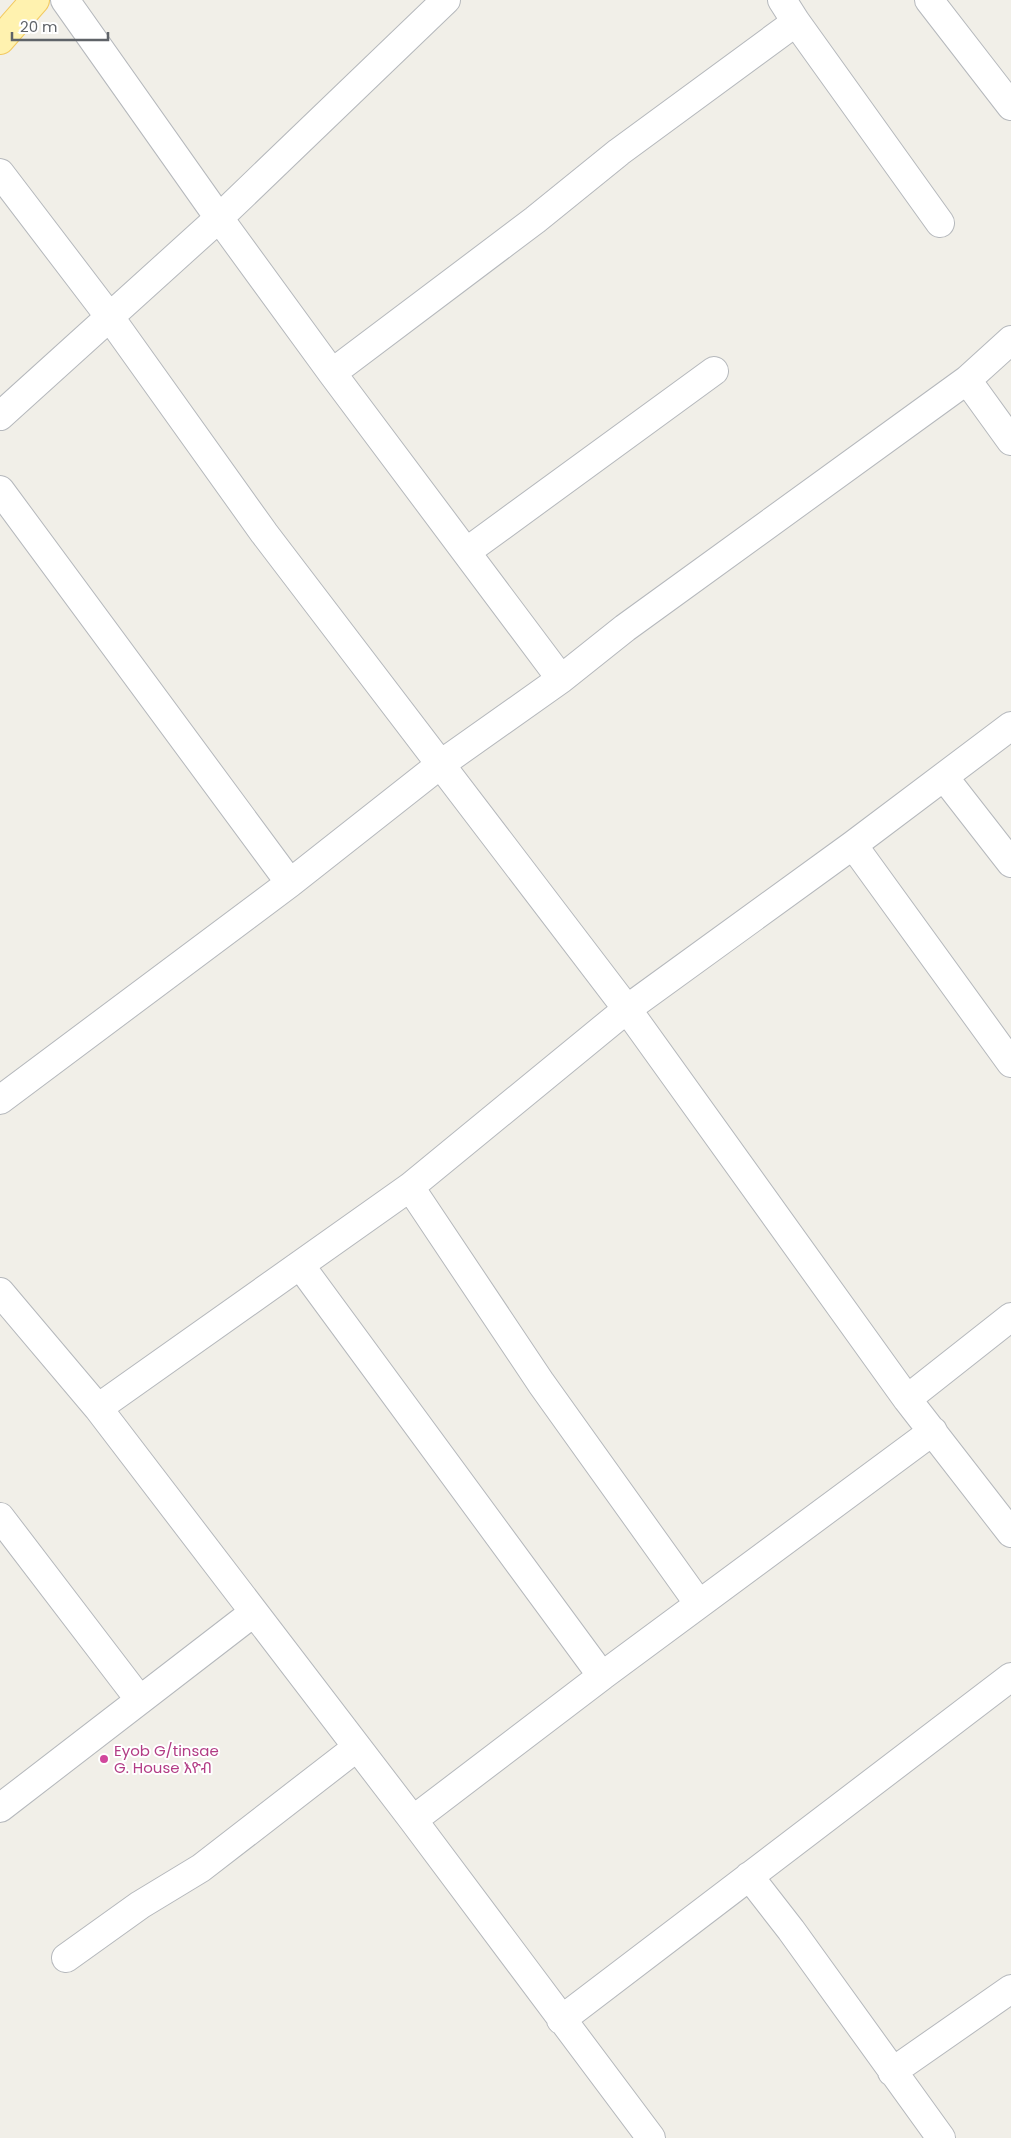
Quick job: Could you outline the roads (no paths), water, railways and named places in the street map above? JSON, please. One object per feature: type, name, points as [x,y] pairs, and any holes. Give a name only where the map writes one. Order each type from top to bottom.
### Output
[{"type":"main road","points":[[0,40],[35,0]]},
{"type":"street","points":[[64,0],[332,373],[561,679]]},
{"type":"street","points":[[0,416],[219,218],[446,0]]},
{"type":"street","points":[[929,0],[1011,106]]},
{"type":"street","points":[[332,373],[535,220],[789,11],[940,223]]},
{"type":"street","points":[[0,173],[109,316],[264,533],[627,1009],[907,1399],[1011,1533]]},
{"type":"street","points":[[0,1100],[290,883],[441,764],[561,679],[625,628],[967,380],[1011,340]]},
{"type":"street","points":[[466,552],[714,371]]},
{"type":"street","points":[[967,380],[1011,442]]},
{"type":"street","points":[[0,490],[290,883]]},
{"type":"street","points":[[98,1408],[410,1187],[627,1009],[853,846],[1011,726]]},
{"type":"street","points":[[944,777],[1011,863]]},
{"type":"street","points":[[853,846],[1011,1063]]},
{"type":"street","points":[[410,1187],[541,1383],[699,1604]]},
{"type":"street","points":[[300,1265],[602,1676]]},
{"type":"street","points":[[1,1298],[98,1408],[356,1748],[413,1820],[561,2020],[652,2138]]},
{"type":"street","points":[[907,1399],[1011,1317]]},
{"type":"street","points":[[413,1820],[602,1676],[933,1431]]},
{"type":"street","points":[[0,1517],[139,1699]]},
{"type":"street","points":[[0,1808],[253,1613]]},
{"type":"street","points":[[561,2020],[1011,1677]]},
{"type":"street","points":[[66,1958],[140,1905],[200,1868],[356,1748]]},
{"type":"street","points":[[748,1876],[791,1930],[892,2072],[942,2138]]},
{"type":"street","points":[[892,2072],[1011,1990]]},
{"type":"place","name":"Eyob G/tinsae G. House እዮብ","points":[[104,1759]]}]
